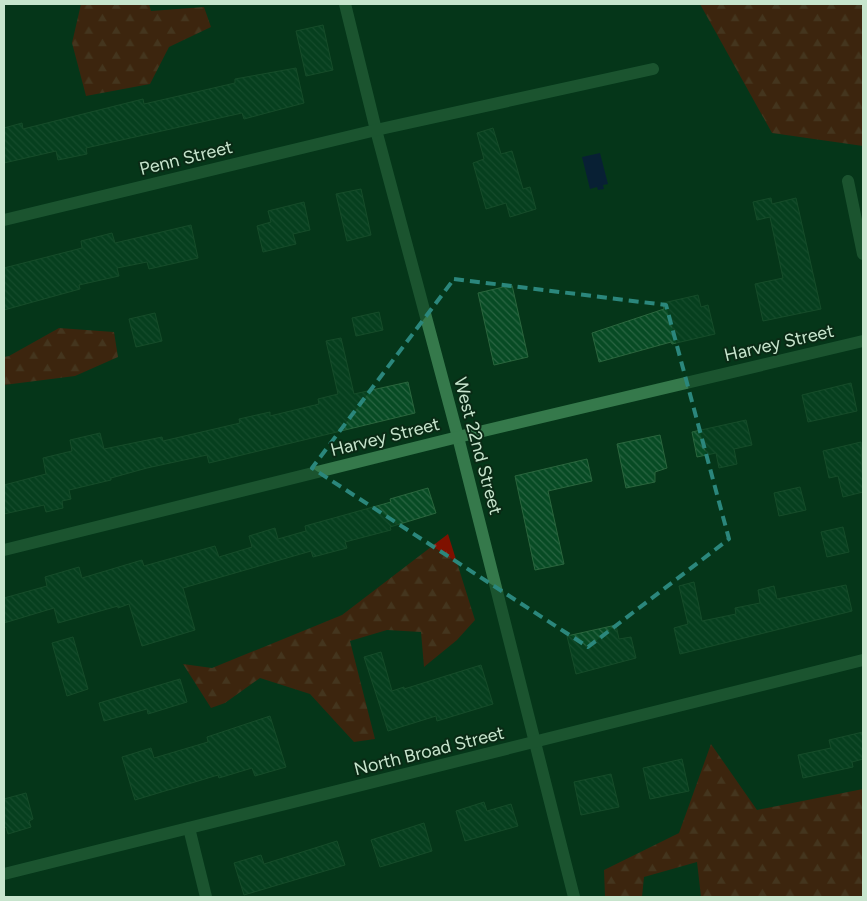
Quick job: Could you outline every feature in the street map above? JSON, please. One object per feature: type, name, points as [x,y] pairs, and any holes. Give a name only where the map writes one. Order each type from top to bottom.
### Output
[{"type":"street","name":"West 22nd Street","points":[[345,4],[376,130],[458,437],[574,897]]},
{"type":"street","name":"Penn Street","points":[[4,220],[376,130],[653,69]]},
{"type":"street","points":[[848,181],[863,254]]},
{"type":"street","name":"Harvey Street","points":[[4,550],[458,437],[863,341]]},
{"type":"street","name":"North Broad Street","points":[[4,874],[863,660]]},
{"type":"street","points":[[189,828],[206,897]]},
{"type":"highlighted area","points":[[454,279],[666,305],[729,539],[588,647],[312,468]]},
{"type":"green space","points":[[81,4],[149,4],[151,11],[204,7],[211,27],[169,47],[150,84],[86,96],[72,43]]},
{"type":"green space","points":[[700,4],[863,4],[863,146],[772,133]]},
{"type":"green space","points":[[59,328],[114,332],[118,357],[75,376],[4,385],[4,357]]},
{"type":"green space","points":[[448,534],[475,620],[457,640],[424,667],[421,632],[387,630],[350,641],[375,739],[354,742],[310,694],[260,678],[225,703],[211,708],[183,664],[212,668],[342,615]]},
{"type":"green space","points":[[711,744],[757,810],[863,789],[863,897],[701,897],[697,862],[644,877],[642,897],[605,897],[604,870],[679,833]]},
{"type":"shaded area","points":[[600,153],[608,184],[603,185],[604,189],[598,190],[597,187],[590,189],[582,157]]},
{"type":"building","points":[[323,25],[333,70],[306,76],[296,31]]},
{"type":"building","points":[[296,68],[304,103],[244,119],[242,113],[86,148],[87,154],[58,160],[56,151],[4,163],[4,128],[22,123],[23,129],[143,99],[144,104],[235,83],[235,79]]},
{"type":"building","points":[[493,128],[501,154],[512,151],[523,189],[530,187],[536,209],[510,217],[506,203],[486,209],[473,163],[484,159],[477,133]]},
{"type":"building","points":[[361,189],[371,235],[347,241],[336,194]]},
{"type":"building","points":[[771,198],[772,204],[796,198],[821,309],[763,321],[755,284],[783,278],[770,217],[757,220],[753,202]]},
{"type":"building","points":[[304,202],[310,230],[293,234],[296,244],[263,252],[257,226],[271,222],[268,211]]},
{"type":"building","points":[[191,225],[198,258],[149,269],[147,262],[117,268],[119,276],[79,285],[80,289],[4,310],[4,268],[82,248],[81,241],[112,233],[115,243]]},
{"type":"building","points":[[512,285],[528,357],[494,365],[478,293]]},
{"type":"building","points":[[698,295],[701,307],[708,305],[715,334],[672,344],[671,342],[599,362],[592,333],[664,309],[663,303]]},
{"type":"building","points":[[379,312],[383,330],[356,336],[352,318]]},
{"type":"building","points":[[155,313],[162,341],[136,347],[129,319]]},
{"type":"building","points":[[341,338],[354,394],[408,382],[415,413],[209,463],[207,455],[147,468],[111,478],[111,480],[69,490],[71,499],[62,501],[63,508],[46,512],[44,505],[4,514],[4,485],[46,474],[43,458],[72,451],[70,440],[100,433],[104,449],[162,437],[163,441],[240,423],[239,419],[270,412],[270,416],[319,404],[318,399],[338,394],[326,341]]},
{"type":"building","points":[[851,383],[857,411],[808,422],[802,395]]},
{"type":"building","points":[[746,420],[752,445],[734,449],[737,464],[719,468],[716,453],[697,457],[692,432]]},
{"type":"building","points":[[660,435],[667,468],[655,472],[655,482],[626,488],[617,444]]},
{"type":"building","points":[[861,442],[863,492],[843,497],[838,476],[829,478],[823,451]]},
{"type":"building","points":[[587,459],[592,481],[548,491],[564,564],[535,570],[515,476]]},
{"type":"building","points":[[800,487],[806,510],[779,516],[774,493]]},
{"type":"building","points":[[428,488],[436,513],[390,527],[391,530],[345,542],[347,548],[313,557],[311,551],[183,588],[195,630],[142,646],[129,604],[58,623],[54,608],[4,623],[4,598],[47,586],[45,577],[79,567],[82,578],[142,560],[144,566],[215,546],[219,557],[252,547],[249,536],[275,528],[278,539],[306,531],[305,526],[391,502],[390,499]]},
{"type":"building","points":[[843,527],[849,552],[827,557],[821,532]]},
{"type":"building","points":[[694,582],[702,621],[736,614],[735,608],[760,603],[758,590],[774,586],[777,599],[846,585],[852,611],[680,654],[674,628],[688,624],[679,586]]},
{"type":"building","points":[[616,625],[619,639],[631,637],[636,658],[576,674],[567,636]]},
{"type":"building","points":[[73,637],[88,689],[67,696],[52,643]]},
{"type":"building","points":[[381,652],[392,691],[481,665],[493,704],[437,721],[436,716],[388,731],[364,657]]},
{"type":"building","points":[[180,679],[187,702],[148,714],[147,709],[104,721],[99,703]]},
{"type":"building","points":[[270,716],[286,767],[255,776],[252,768],[219,778],[218,775],[135,800],[122,757],[151,748],[154,758],[208,742],[207,737]]},
{"type":"building","points":[[863,732],[863,759],[852,762],[853,767],[803,778],[798,755],[831,748],[829,740]]},
{"type":"building","points":[[682,759],[689,791],[650,799],[643,768]]},
{"type":"building","points":[[611,774],[619,807],[581,815],[574,782]]},
{"type":"building","points":[[26,793],[33,819],[29,821],[31,827],[8,834],[6,827],[4,828],[4,799]]},
{"type":"building","points":[[484,802],[487,811],[511,804],[518,826],[465,841],[456,811]]},
{"type":"building","points":[[424,823],[432,851],[380,867],[371,840]]},
{"type":"building","points":[[337,841],[345,865],[244,895],[234,863],[261,855],[264,864]]}]
